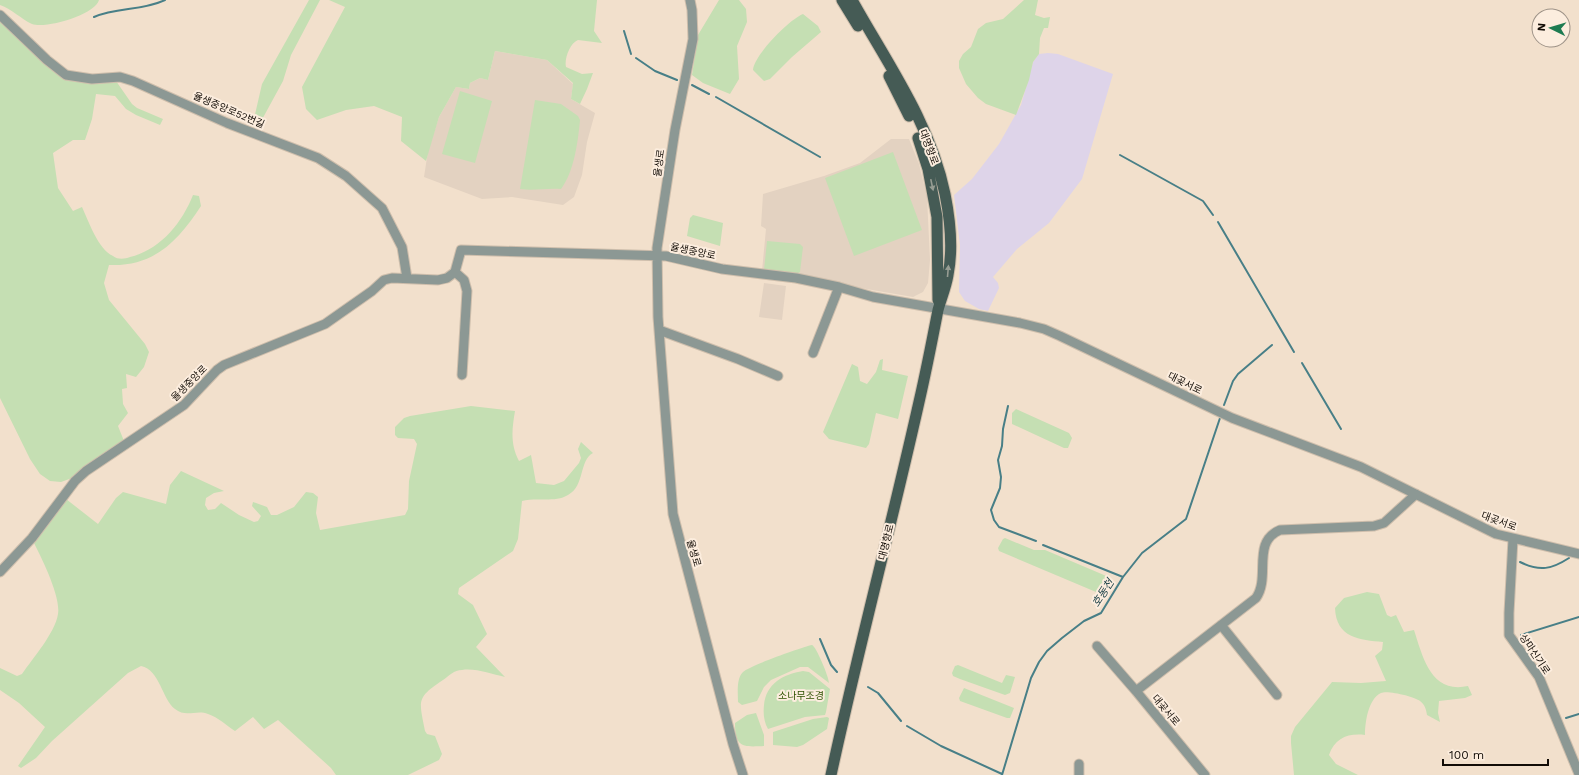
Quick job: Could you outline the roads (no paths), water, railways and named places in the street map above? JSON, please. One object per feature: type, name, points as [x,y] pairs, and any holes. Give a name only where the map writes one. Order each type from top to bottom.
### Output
[{"type":"main road","name":"대명항로","points":[[842,0],[899,95],[923,149],[930,176],[937,216],[939,308]]},
{"type":"main road","name":"대명항로","points":[[831,775],[844,712],[906,462],[939,308],[948,275],[950,254],[946,206],[937,166],[906,91],[852,0]]},
{"type":"street","name":"율생로","points":[[690,0],[693,39],[675,130],[657,256],[659,330],[673,514],[733,744],[743,775]]},
{"type":"street","name":"율생중앙로52번길","points":[[0,15],[51,64],[66,75],[92,79],[120,77],[133,81],[227,123],[318,158],[341,172],[382,208],[402,248],[407,278]]},
{"type":"street","name":"율생중앙로","points":[[0,572],[32,538],[75,481],[86,471],[184,405],[217,370],[224,365],[324,324],[372,291],[384,280],[407,278],[438,280],[447,278],[455,272],[461,250],[582,252],[666,256],[722,269],[796,278],[839,287],[873,297],[939,308]]},
{"type":"street","points":[[455,272],[464,280],[467,291],[462,375]]},
{"type":"street","points":[[813,353],[839,287]]},
{"type":"street","name":"대곶서로","points":[[939,308],[1044,329],[1232,418],[1361,467],[1475,524],[1513,539],[1579,554]]},
{"type":"street","points":[[659,330],[738,359],[778,376]]},
{"type":"street","name":"대곶서로","points":[[1205,775],[1136,691],[1244,608],[1259,594],[1264,547],[1266,540],[1272,533],[1280,530],[1379,525],[1392,517],[1416,494]]},
{"type":"street","name":"상마신기로","points":[[1513,539],[1508,613],[1509,635],[1539,677],[1579,774]]},
{"type":"street","points":[[1221,625],[1276,695]]},
{"type":"street","points":[[1097,646],[1136,691]]},
{"type":"street","points":[[1079,775],[1080,764]]},
{"type":"waterway","points":[[94,17],[112,12],[147,6],[165,0]]},
{"type":"waterway","points":[[624,31],[631,54]]},
{"type":"waterway","points":[[636,58],[655,71],[677,80]]},
{"type":"waterway","points":[[692,85],[709,94]]},
{"type":"waterway","points":[[716,97],[820,157]]},
{"type":"waterway","points":[[1120,155],[1203,201],[1213,215]]},
{"type":"waterway","points":[[1218,222],[1294,352]]},
{"type":"waterway","name":"호동천","points":[[1224,405],[1233,381],[1238,374],[1272,345]]},
{"type":"waterway","points":[[1302,363],[1341,429]]},
{"type":"waterway","points":[[1008,406],[1003,429],[1002,446],[998,460],[1001,477],[1000,488],[991,510],[994,520],[999,527],[1036,541]]},
{"type":"waterway","name":"호동천","points":[[1002,775],[1031,678],[1039,662],[1047,651],[1062,638],[1084,621],[1101,613],[1123,577],[1142,553],[1186,519],[1220,418]]},
{"type":"waterway","points":[[1043,545],[1123,577]]},
{"type":"waterway","points":[[1520,562],[1534,567],[1546,568],[1557,565],[1569,558]]},
{"type":"waterway","points":[[1521,635],[1579,617]]},
{"type":"waterway","points":[[820,639],[831,665],[837,672]]},
{"type":"waterway","points":[[868,687],[878,693],[901,721]]},
{"type":"waterway","points":[[1566,718],[1579,714]]},
{"type":"waterway","points":[[907,726],[941,746],[1002,774]]},
{"type":"park label","name":"소나무조경","points":[[801,695]]}]
